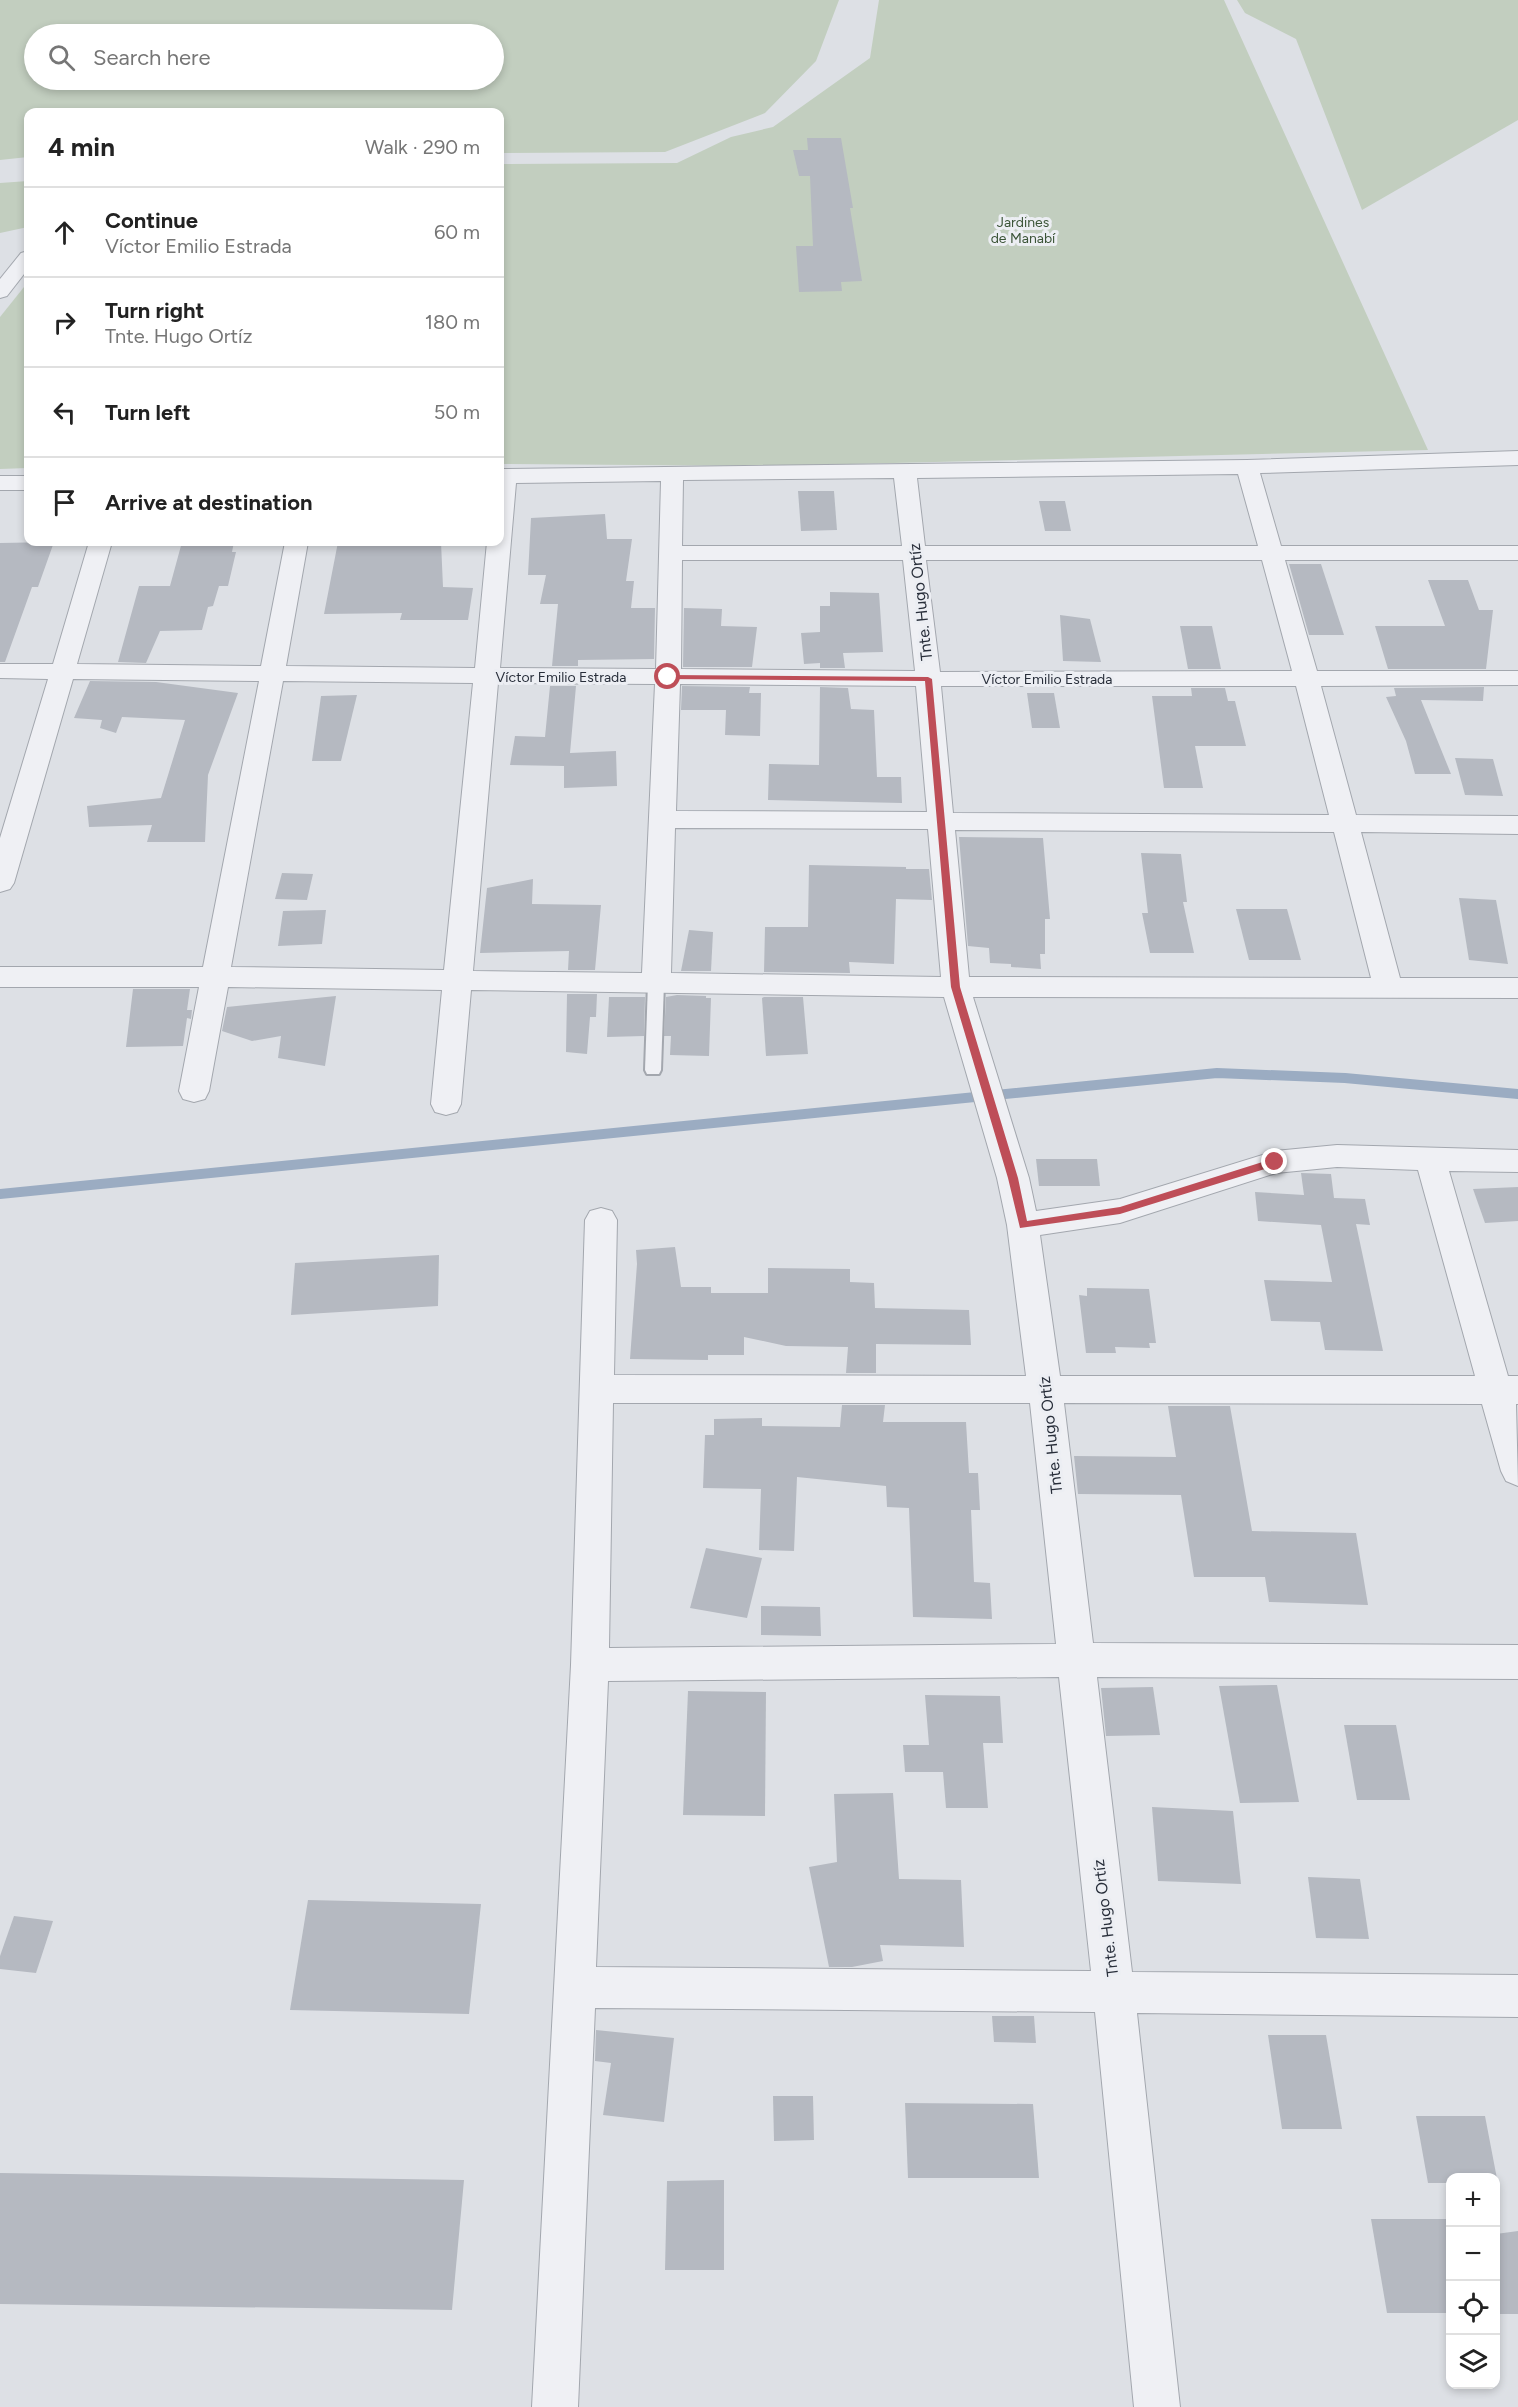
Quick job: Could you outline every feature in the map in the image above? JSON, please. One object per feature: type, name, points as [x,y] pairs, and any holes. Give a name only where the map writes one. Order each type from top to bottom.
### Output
[{"type":"street","points":[[0,292],[24,262]]},
{"type":"street","points":[[504,476],[1247,467],[1518,458]]},
{"type":"street","points":[[1247,467],[1307,679],[1389,988]]},
{"type":"street","name":"Tnte. Hugo Ortíz","points":[[905,472],[928,679],[958,995],[999,1132],[1023,1226],[1045,1389],[1074,1660],[1114,1992],[1157,2407]]},
{"type":"street","points":[[656,983],[668,677],[672,475]]},
{"type":"street","points":[[0,483],[24,483]]},
{"type":"street","points":[[0,883],[100,546]]},
{"type":"street","points":[[194,1091],[296,546]]},
{"type":"street","points":[[446,1104],[499,546]]},
{"type":"street","points":[[671,553],[1518,553]]},
{"type":"street","name":"Víctor Emilio Estrada","points":[[0,671],[928,679],[1518,678]]},
{"type":"street","points":[[662,819],[1518,825]]},
{"type":"street","points":[[0,976],[656,983],[958,995],[1518,988]]},
{"type":"street","points":[[1023,1226],[1120,1211],[1275,1162],[1337,1156],[1518,1161]]},
{"type":"street","points":[[1430,1158],[1507,1390],[1518,1471]]},
{"type":"street","points":[[555,2407],[590,1665],[601,1220]]},
{"type":"street","points":[[597,1389],[1507,1390]]},
{"type":"street","points":[[590,1665],[1074,1660],[1518,1662]]},
{"type":"street","points":[[575,1987],[1518,1996]]},
{"type":"lane","points":[[653,1070],[656,983]]},
{"type":"green space","points":[[0,0],[839,0],[816,61],[765,113],[665,152],[504,153],[504,108],[24,108],[24,157],[0,160]]},
{"type":"green space","name":"Jardines de Manabí","points":[[879,0],[1224,0],[1428,450],[768,466],[504,464],[504,164],[677,163],[731,137],[773,127],[870,58]]},
{"type":"green space","points":[[1237,0],[1518,0],[1518,120],[1362,210],[1296,39],[1245,13]]},
{"type":"green space","points":[[24,181],[24,228],[0,233],[0,183]]},
{"type":"green space","points":[[24,287],[24,468],[0,469],[0,317]]},
{"type":"building","points":[[807,138],[841,138],[862,281],[841,282],[842,291],[799,292],[796,246],[813,246],[810,176],[799,176],[793,150],[808,150]]},
{"type":"building","points":[[798,491],[834,491],[837,530],[801,531]]},
{"type":"building","points":[[1039,501],[1065,501],[1071,531],[1045,531]]},
{"type":"building","points":[[605,514],[607,539],[632,539],[626,581],[634,581],[631,608],[655,608],[654,659],[578,660],[578,666],[552,666],[558,604],[540,604],[546,575],[528,575],[531,518]]},
{"type":"building","points":[[0,543],[24,543],[24,546],[53,546],[38,587],[32,587],[5,662],[0,662]]},
{"type":"building","points":[[181,546],[233,546],[232,552],[236,552],[228,586],[219,586],[213,606],[208,607],[202,630],[160,631],[146,663],[118,662],[139,586],[170,586]]},
{"type":"building","points":[[337,546],[441,546],[443,587],[473,588],[468,620],[400,620],[402,613],[324,614]]},
{"type":"building","points":[[1289,564],[1321,564],[1344,635],[1309,635]]},
{"type":"building","points":[[1428,580],[1468,580],[1479,610],[1493,610],[1486,669],[1388,669],[1375,626],[1445,626]]},
{"type":"building","points":[[830,592],[879,593],[883,652],[843,653],[845,668],[820,668],[820,663],[804,664],[801,633],[820,632],[820,606],[830,606]]},
{"type":"building","points":[[684,608],[722,609],[721,626],[757,627],[752,667],[683,667]]},
{"type":"building","points":[[1060,615],[1090,619],[1101,662],[1063,661]]},
{"type":"building","points":[[1180,626],[1212,626],[1221,669],[1188,669]]},
{"type":"building","points":[[90,681],[156,682],[238,693],[208,775],[205,842],[147,842],[152,825],[89,827],[87,806],[161,798],[185,720],[122,717],[116,733],[100,728],[102,720],[74,718]]},
{"type":"building","points":[[550,686],[576,686],[570,753],[616,751],[617,786],[564,788],[564,766],[510,765],[515,736],[545,737]]},
{"type":"building","points":[[682,686],[750,687],[749,693],[761,693],[760,736],[725,735],[726,710],[681,710]]},
{"type":"building","points":[[820,687],[848,688],[851,709],[874,710],[877,777],[901,777],[902,803],[768,800],[769,764],[819,765]]},
{"type":"building","points":[[1484,687],[1483,701],[1421,700],[1451,774],[1415,774],[1406,741],[1386,697],[1396,696],[1394,688]]},
{"type":"building","points":[[1191,688],[1225,688],[1228,701],[1235,701],[1246,746],[1195,746],[1203,788],[1164,788],[1152,696],[1192,696]]},
{"type":"building","points":[[1027,693],[1054,693],[1060,728],[1032,728]]},
{"type":"building","points":[[357,695],[341,761],[312,761],[321,696]]},
{"type":"building","points":[[1455,758],[1493,759],[1503,796],[1465,795]]},
{"type":"building","points":[[959,837],[1043,838],[1050,919],[1045,919],[1045,954],[1040,954],[1041,969],[990,963],[989,948],[968,946]]},
{"type":"building","points":[[1141,853],[1181,854],[1187,902],[1183,902],[1194,953],[1150,953],[1142,913],[1148,913]]},
{"type":"building","points":[[809,865],[929,869],[932,900],[896,899],[894,964],[849,962],[850,973],[764,972],[765,927],[808,927]]},
{"type":"building","points":[[282,873],[313,874],[307,900],[275,899]]},
{"type":"building","points":[[533,879],[532,904],[601,905],[595,970],[568,970],[569,951],[480,953],[487,888]]},
{"type":"building","points":[[1459,898],[1496,900],[1508,964],[1469,960]]},
{"type":"building","points":[[1236,909],[1287,909],[1301,960],[1249,960]]},
{"type":"building","points":[[326,910],[322,944],[278,946],[283,911]]},
{"type":"building","points":[[689,930],[713,932],[711,971],[681,971]]},
{"type":"building","points":[[133,989],[190,989],[187,1010],[192,1010],[191,1019],[187,1018],[183,1046],[126,1047]]},
{"type":"building","points":[[567,994],[597,994],[596,1017],[590,1017],[587,1054],[566,1052]]},
{"type":"building","points":[[677,995],[711,998],[709,1056],[670,1055],[671,1036],[664,1036],[666,997]]},
{"type":"building","points":[[336,996],[325,1066],[278,1058],[281,1036],[252,1041],[222,1031],[227,1007]]},
{"type":"building","points":[[609,997],[645,997],[644,1036],[607,1037]]},
{"type":"building","points":[[803,997],[808,1054],[766,1056],[762,998]]},
{"type":"building","points":[[1036,1159],[1097,1159],[1100,1186],[1039,1186]]},
{"type":"building","points":[[1301,1173],[1331,1174],[1334,1198],[1365,1199],[1370,1225],[1356,1224],[1383,1351],[1325,1350],[1320,1322],[1271,1321],[1264,1280],[1332,1282],[1321,1225],[1258,1221],[1255,1192],[1304,1195]]},
{"type":"building","points":[[1518,1187],[1518,1221],[1485,1223],[1473,1189]]},
{"type":"building","points":[[675,1247],[681,1287],[711,1287],[711,1293],[768,1293],[768,1268],[850,1269],[850,1282],[874,1283],[875,1308],[969,1310],[971,1345],[876,1344],[876,1373],[846,1373],[848,1347],[786,1346],[744,1337],[744,1355],[708,1355],[708,1360],[630,1359],[636,1250]]},
{"type":"building","points":[[439,1255],[438,1306],[291,1315],[295,1263]]},
{"type":"building","points":[[1087,1288],[1149,1289],[1156,1343],[1149,1343],[1150,1348],[1115,1347],[1116,1353],[1086,1353],[1079,1295],[1087,1296]]},
{"type":"building","points":[[842,1405],[885,1405],[883,1422],[966,1422],[969,1473],[978,1473],[980,1510],[971,1510],[974,1582],[990,1583],[992,1619],[913,1617],[909,1508],[887,1507],[886,1486],[797,1477],[794,1551],[759,1550],[761,1489],[703,1488],[705,1435],[714,1435],[714,1419],[762,1418],[762,1426],[840,1427]]},
{"type":"building","points":[[1168,1406],[1230,1406],[1252,1531],[1356,1533],[1368,1605],[1269,1602],[1265,1577],[1194,1577],[1181,1495],[1078,1494],[1074,1456],[1176,1457]]},
{"type":"building","points":[[706,1548],[762,1558],[747,1618],[690,1608]]},
{"type":"building","points":[[761,1606],[820,1607],[821,1636],[761,1635]]},
{"type":"building","points":[[1277,1685],[1299,1802],[1240,1803],[1219,1686]]},
{"type":"building","points":[[1153,1687],[1160,1735],[1106,1736],[1101,1688]]},
{"type":"building","points":[[688,1691],[766,1692],[765,1816],[683,1815]]},
{"type":"building","points":[[925,1695],[1000,1696],[1003,1743],[983,1743],[988,1808],[946,1808],[943,1772],[905,1772],[903,1745],[929,1745]]},
{"type":"building","points":[[1344,1725],[1396,1725],[1410,1800],[1357,1800]]},
{"type":"building","points":[[893,1793],[899,1879],[961,1880],[964,1947],[880,1945],[883,1961],[852,1967],[829,1967],[809,1867],[837,1862],[834,1794]]},
{"type":"building","points":[[1152,1807],[1233,1811],[1241,1884],[1158,1881]]},
{"type":"building","points":[[1308,1877],[1360,1879],[1369,1939],[1316,1938]]},
{"type":"building","points":[[308,1900],[481,1904],[469,2014],[290,2010]]},
{"type":"building","points":[[14,1916],[53,1921],[36,1973],[0,1969],[0,1956]]},
{"type":"building","points":[[992,2016],[1034,2016],[1036,2043],[994,2042]]},
{"type":"building","points":[[596,2030],[674,2038],[664,2122],[603,2115],[611,2063],[595,2061]]},
{"type":"building","points":[[1268,2035],[1326,2035],[1342,2129],[1282,2129]]},
{"type":"building","points":[[773,2096],[813,2096],[814,2140],[774,2141]]},
{"type":"building","points":[[905,2103],[1033,2104],[1039,2178],[908,2178]]},
{"type":"building","points":[[1416,2116],[1485,2116],[1496,2173],[1446,2173],[1446,2183],[1428,2183]]},
{"type":"building","points":[[0,2173],[464,2180],[452,2310],[0,2304]]},
{"type":"building","points":[[724,2180],[724,2270],[665,2270],[667,2181]]},
{"type":"building","points":[[1371,2219],[1446,2219],[1446,2313],[1387,2313]]},
{"type":"building","points":[[1518,2231],[1518,2314],[1500,2314],[1500,2233]]},
{"type":"waterway","points":[[0,1194],[1217,1073],[1345,1078],[1518,1094]]},
{"type":"route","points":[[668,677],[928,679],[956,987],[1013,1178],[1023,1226],[1120,1211],[1275,1162]]}]
